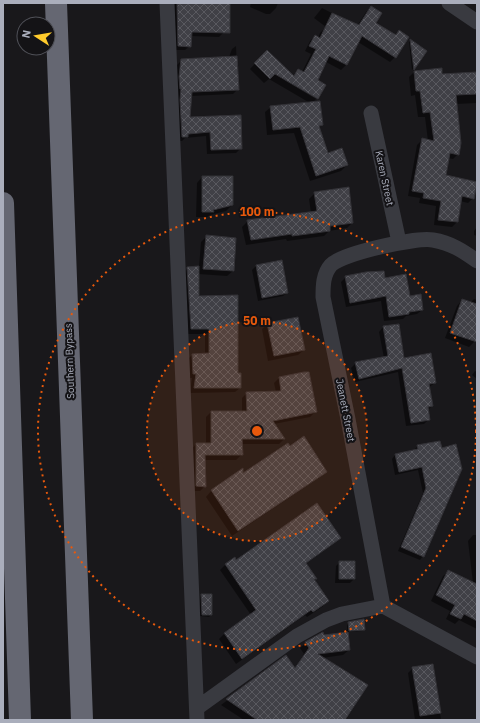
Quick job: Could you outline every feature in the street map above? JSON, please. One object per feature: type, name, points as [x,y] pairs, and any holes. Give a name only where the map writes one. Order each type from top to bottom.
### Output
[{"type":"highway","name":"Southern Bypass","points":[[56,3],[82,720]]},
{"type":"highway","points":[[3,203],[20,720]]},
{"type":"street","points":[[167,3],[197,714]]},
{"type":"street","points":[[449,3],[477,22]]},
{"type":"street","name":"Karen Street","points":[[371,113],[398,242]]},
{"type":"street","name":"Jeanett Street","points":[[383,606],[348,419],[323,297],[323,283],[326,272],[332,264],[336,262],[361,252],[398,242],[419,239],[432,240],[453,245],[477,261]]},
{"type":"street","points":[[197,714],[244,673],[303,633],[326,620],[342,614],[383,606],[477,657]]},
{"type":"building","points":[[230,3],[230,33],[192,32],[191,47],[178,46],[177,4]]},
{"type":"building","points":[[371,6],[382,13],[376,23],[396,35],[399,30],[409,37],[396,58],[362,36],[347,65],[329,56],[318,80],[326,85],[318,99],[275,74],[270,79],[254,63],[267,50],[294,76],[298,69],[304,72],[316,49],[309,46],[315,35],[320,38],[332,13],[359,25]]},
{"type":"building","points":[[410,39],[427,51],[414,70]]},
{"type":"building","points":[[237,56],[239,90],[192,92],[190,117],[241,115],[242,149],[211,150],[210,132],[188,134],[188,137],[182,137],[180,100],[181,89],[179,77],[181,59]]},
{"type":"building","points":[[442,68],[442,74],[477,72],[477,94],[456,95],[461,143],[459,155],[450,153],[446,175],[477,182],[474,199],[462,196],[458,222],[438,220],[441,201],[423,198],[424,193],[412,191],[422,138],[434,141],[430,112],[423,113],[420,91],[416,91],[414,71]]},
{"type":"building","points":[[320,101],[323,125],[319,126],[328,153],[342,148],[348,165],[316,176],[300,127],[273,130],[270,106]]},
{"type":"building","points":[[202,176],[233,176],[233,205],[213,210],[214,212],[202,212]]},
{"type":"building","points":[[349,187],[353,223],[330,226],[330,231],[292,236],[292,234],[251,240],[247,220],[317,211],[314,192]]},
{"type":"building","points":[[206,235],[236,238],[234,271],[203,269]]},
{"type":"building","points":[[282,260],[288,293],[262,298],[256,265]]},
{"type":"building","points":[[199,266],[199,296],[238,295],[238,373],[241,373],[241,388],[194,388],[196,374],[193,374],[192,354],[209,353],[209,329],[191,329],[187,267]]},
{"type":"building","points":[[384,271],[385,278],[406,274],[410,296],[421,294],[423,310],[389,317],[386,296],[350,303],[345,276],[366,272]]},
{"type":"building","points":[[462,299],[477,304],[477,342],[450,333]]},
{"type":"building","points":[[298,317],[305,350],[274,356],[267,323]]},
{"type":"building","points":[[399,324],[404,358],[431,353],[436,383],[429,384],[433,406],[428,407],[430,420],[411,423],[402,368],[359,379],[355,362],[388,356],[383,326]]},
{"type":"building","points":[[309,372],[317,412],[273,421],[285,439],[242,439],[243,455],[205,455],[206,487],[196,486],[196,443],[211,443],[211,411],[247,411],[246,392],[281,391],[279,377]]},
{"type":"building","points":[[304,436],[327,472],[238,531],[211,490],[243,468],[243,473],[288,443],[290,446]]},
{"type":"building","points":[[440,441],[442,448],[456,444],[462,469],[424,557],[401,547],[426,488],[422,467],[399,472],[395,454],[418,449],[417,445]]},
{"type":"building","points":[[317,503],[341,538],[306,563],[317,579],[314,579],[329,601],[313,612],[311,610],[242,659],[224,633],[256,610],[225,564],[235,557],[236,560]]},
{"type":"building","points":[[339,561],[355,561],[355,579],[339,579]]},
{"type":"building","points":[[448,570],[477,584],[477,621],[464,614],[461,619],[450,614],[455,605],[436,595]]},
{"type":"building","points":[[201,594],[212,594],[212,615],[202,615]]},
{"type":"building","points":[[364,619],[365,630],[349,631],[348,622]]},
{"type":"building","points":[[323,632],[324,635],[348,632],[350,650],[318,654],[368,685],[345,720],[257,720],[226,699],[286,655],[295,668],[309,648],[305,642]]},
{"type":"building","points":[[433,664],[441,713],[420,716],[412,667]]}]
